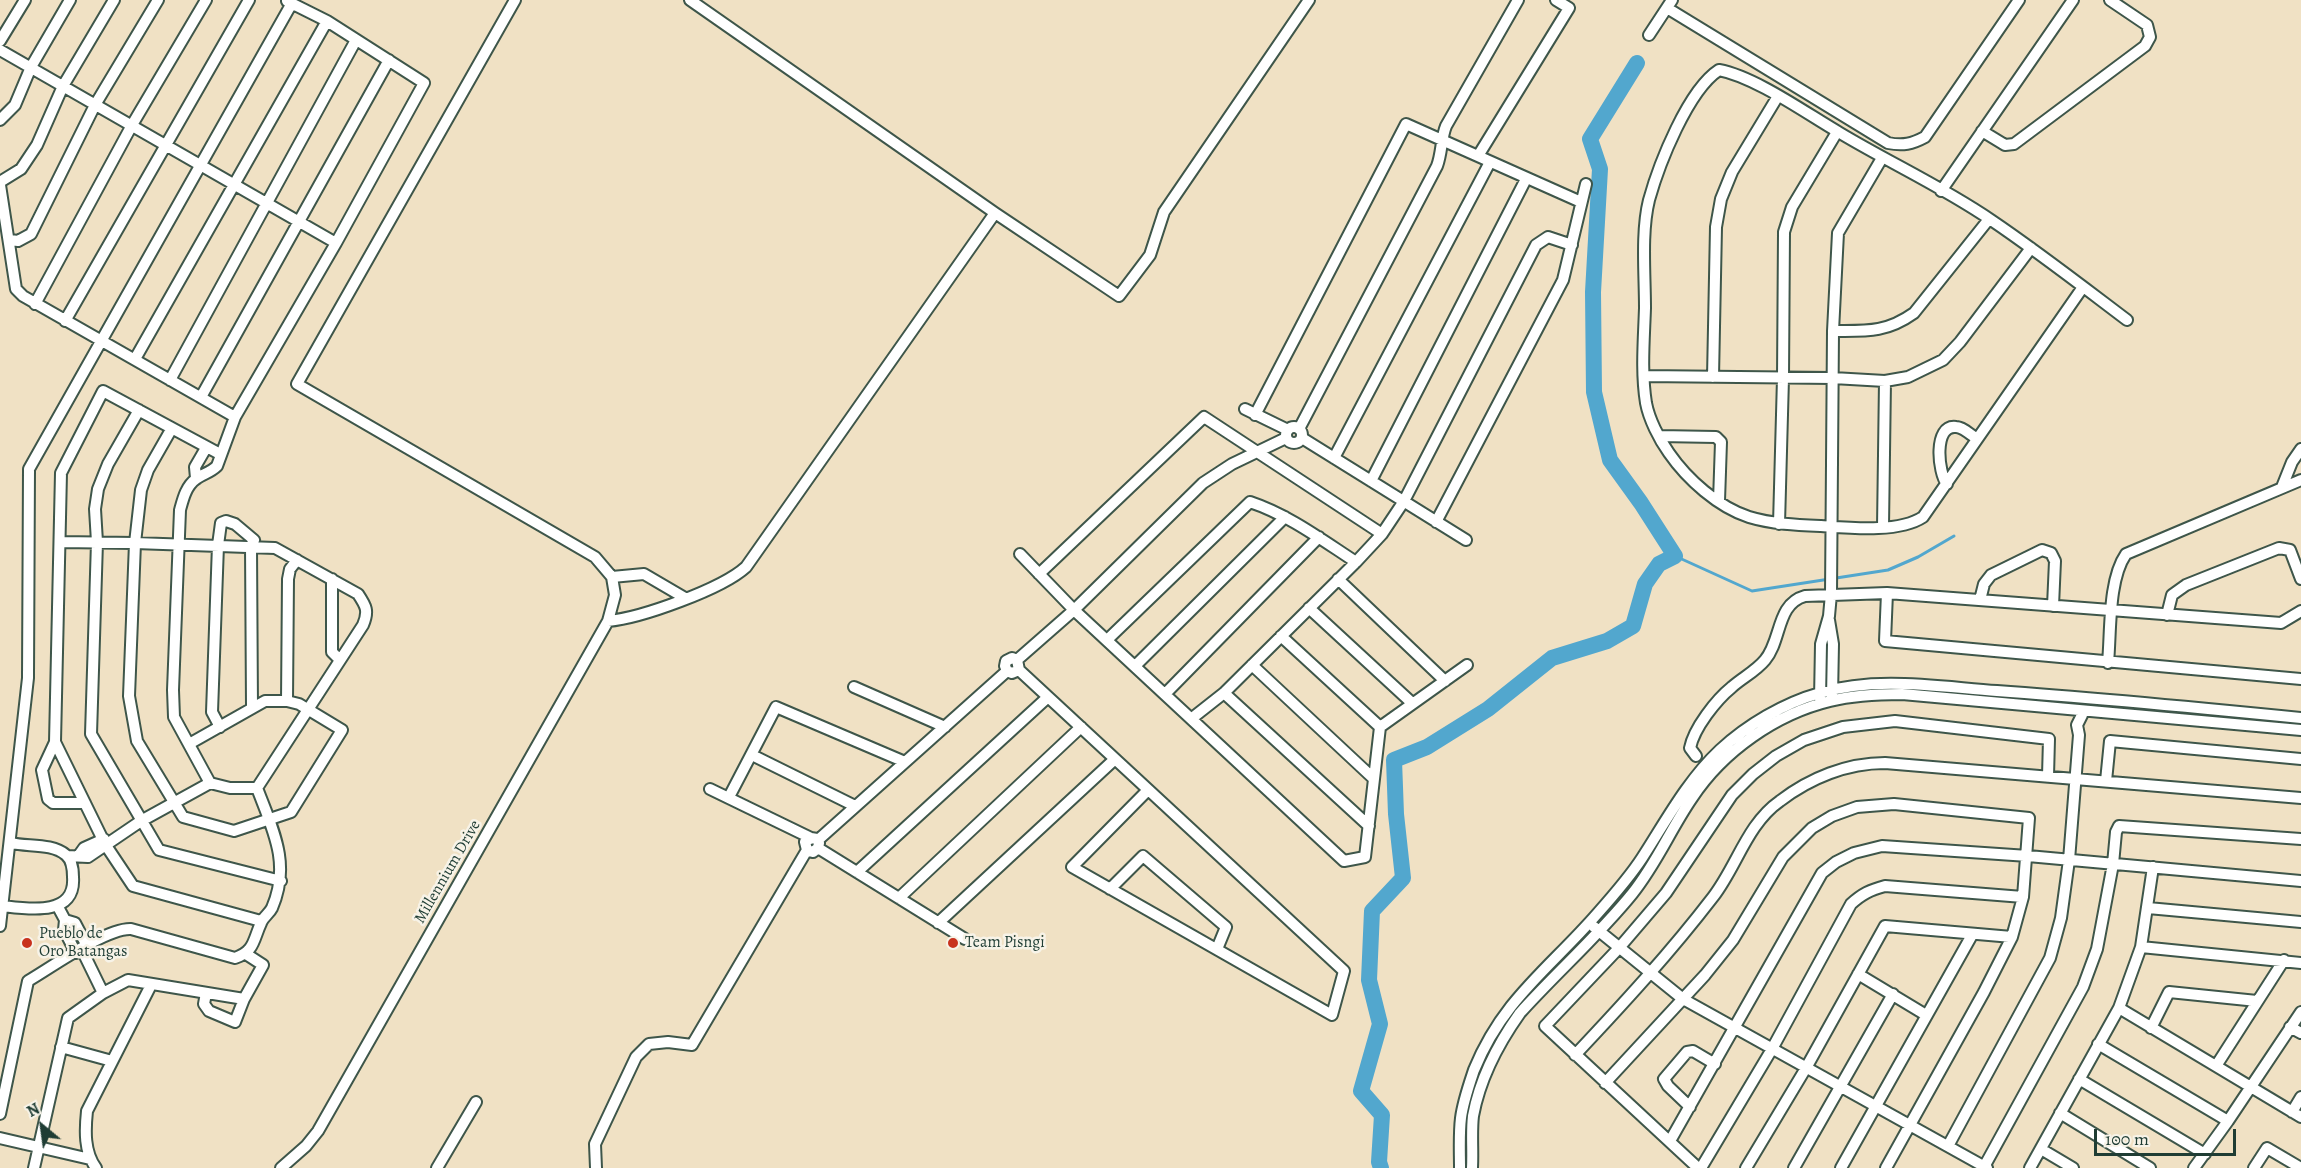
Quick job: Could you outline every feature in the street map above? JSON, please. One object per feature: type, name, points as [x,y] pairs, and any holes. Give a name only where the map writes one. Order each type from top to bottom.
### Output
[{"type":"street","points":[[0,41],[25,0]]},
{"type":"street","points":[[0,120],[15,105],[31,67],[70,0]]},
{"type":"street","points":[[114,0],[63,86],[37,145],[21,169],[0,184],[16,289],[35,304],[235,417]]},
{"type":"street","points":[[10,240],[18,241],[31,234],[95,105],[158,0]]},
{"type":"street","points":[[35,304],[132,125],[206,0]]},
{"type":"street","points":[[65,321],[249,0]]},
{"type":"street","points":[[515,0],[297,384],[595,556],[612,577],[644,574],[685,598]]},
{"type":"street","points":[[690,0],[994,213],[1119,296],[1150,255],[1164,212],[1310,0]]},
{"type":"street","points":[[596,1168],[595,1144],[636,1057],[649,1044],[668,1042],[692,1045],[814,844],[1014,667],[1203,483],[1232,464],[1294,434],[1437,166],[1446,126],[1518,0]]},
{"type":"street","points":[[1478,156],[1569,8],[1556,0]]},
{"type":"street","points":[[1649,35],[1670,4],[1888,143],[1900,145],[1914,143],[1925,137],[2019,0]]},
{"type":"street","points":[[1941,191],[2073,0]]},
{"type":"street","points":[[1982,131],[2005,145],[2014,144],[2145,46],[2150,37],[2148,25],[2110,0]]},
{"type":"street","points":[[0,926],[28,678],[29,469],[289,2],[327,21],[424,83],[336,243],[235,417],[217,466],[211,472],[196,478],[186,490],[180,510],[177,544],[174,717],[210,783]]},
{"type":"street","points":[[135,359],[327,21]]},
{"type":"street","points":[[170,380],[356,39]]},
{"type":"street","points":[[0,50],[201,163],[234,185],[336,243]]},
{"type":"street","points":[[201,398],[389,60]]},
{"type":"street","points":[[2083,287],[1923,517],[1904,525],[1831,527],[1779,524],[1748,517],[1719,501],[1686,473],[1668,452],[1646,405],[1644,376],[1645,244],[1649,201],[1674,130],[1709,76],[1719,70],[1731,72],[1778,96],[1989,219],[2031,248],[2083,287],[2127,320]]},
{"type":"street","points":[[1713,377],[1716,227],[1721,199],[1732,172],[1778,96]]},
{"type":"street","points":[[1466,540],[1294,434],[1250,412],[1406,124],[1581,202]]},
{"type":"street","points":[[1779,524],[1784,232],[1792,207],[1838,132]]},
{"type":"street","points":[[1832,695],[1829,616],[1833,331],[1838,233],[1882,158]]},
{"type":"street","points":[[1334,458],[1490,162]]},
{"type":"street","points":[[1371,481],[1526,179]]},
{"type":"street","points":[[1436,522],[1563,280],[1586,184]]},
{"type":"street","points":[[608,621],[627,619],[726,582],[736,577],[746,567],[994,213]]},
{"type":"street","points":[[1833,331],[1883,330],[1914,313],[1989,219]]},
{"type":"street","points":[[1191,719],[1224,693],[1382,534],[1404,501],[1536,245],[1548,237],[1572,245]]},
{"type":"street","points":[[1644,376],[1833,378],[1885,381],[1908,377],[1943,360],[1960,342],[2031,248]]},
{"type":"street","points":[[1883,527],[1885,381]]},
{"type":"street","points":[[85,803],[53,803],[48,799],[42,770],[55,742],[61,473],[103,391],[220,454]]},
{"type":"street","points":[[139,410],[108,464],[98,489],[95,509],[97,542],[91,734],[159,850],[281,881]]},
{"type":"street","points":[[1039,574],[1204,417],[1382,534]]},
{"type":"street","points":[[1947,484],[1940,470],[1941,437],[1944,430],[1959,426],[1977,439]]},
{"type":"street","points":[[172,428],[148,470],[141,490],[135,543],[129,696],[137,741],[183,817],[234,831],[291,812],[342,730],[309,709],[287,701],[265,701],[189,744]]},
{"type":"street","points":[[1659,436],[1716,437],[1721,442],[1719,501]]},
{"type":"street","points":[[196,478],[195,467],[206,448]]},
{"type":"street","points":[[2282,487],[2292,462],[2301,449]]},
{"type":"street","points":[[2108,663],[2115,579],[2119,564],[2126,554],[2301,480]]},
{"type":"street","points":[[1107,640],[1250,502],[1285,517],[1356,562]]},
{"type":"street","points":[[1135,666],[1285,517]]},
{"type":"street","points":[[220,727],[212,712],[218,545],[221,523],[226,521],[235,524],[254,540],[251,546],[252,708]]},
{"type":"street","points":[[1165,694],[1319,537]]},
{"type":"street","points":[[60,542],[274,548],[358,594],[368,613],[363,625],[257,788]]},
{"type":"street","points":[[2167,615],[2172,595],[2186,585],[2279,548],[2290,550],[2301,579]]},
{"type":"street","points":[[1980,600],[1984,584],[1991,575],[2042,550],[2051,553],[2055,561],[2053,606]]},
{"type":"street","points":[[1020,555],[1074,610],[1344,861],[1365,857],[1380,727],[1467,665]]},
{"type":"street","points":[[287,701],[288,579],[290,569],[297,560]]},
{"type":"street","name":"Millennium Drive","points":[[281,1168],[306,1146],[318,1131],[608,621],[615,595],[612,577]]},
{"type":"street","points":[[332,579],[332,652],[340,660]]},
{"type":"street","points":[[1338,579],[1445,681]]},
{"type":"street","points":[[1887,592],[1886,641],[2301,679]]},
{"type":"street","points":[[1696,756],[1690,748],[1698,726],[1729,688],[1764,660],[1774,645],[1786,608],[1795,599],[1831,594],[1887,592],[2281,623],[2301,610]]},
{"type":"street","points":[[1309,608],[1412,704]]},
{"type":"street","points":[[1820,698],[1823,635],[1829,616]]},
{"type":"street","points":[[1281,636],[1380,727]]},
{"type":"street","points":[[1821,656],[1832,656]]},
{"type":"street","points":[[1252,665],[1373,778]]},
{"type":"street","points":[[1014,667],[1081,727],[1115,759],[1148,789],[1344,971],[1332,1015],[1072,867],[1148,789]]},
{"type":"street","points":[[1460,1168],[1461,1117],[1471,1079],[1485,1045],[1509,1006],[1620,888],[1699,772],[1743,731],[1785,706],[1862,685],[1903,684],[2083,697],[2301,718]]},
{"type":"street","points":[[854,687],[945,727]]},
{"type":"street","points":[[1224,693],[1369,826]]},
{"type":"street","points":[[1832,695],[1902,694],[2082,713],[2301,730]]},
{"type":"street","points":[[857,872],[1048,697]]},
{"type":"street","points":[[1948,1146],[2050,958],[2061,918],[2069,860],[2079,735],[2077,725],[2082,713],[2083,697]]},
{"type":"street","points":[[1472,1168],[1473,1117],[1482,1084],[1495,1052],[1520,1013],[1630,896],[1652,868],[1692,798],[1725,758],[1747,740],[1820,698]]},
{"type":"street","points":[[729,797],[776,707],[905,762]]},
{"type":"street","points":[[2023,897],[1885,886],[1861,894],[1851,904],[1772,1049],[1700,1168],[1545,1026],[1666,893],[1732,795],[1776,756],[1804,740],[1843,727],[1895,721],[2049,740],[2048,776]]},
{"type":"street","points":[[899,898],[1081,727]]},
{"type":"street","points":[[2106,781],[2110,741],[2301,759]]},
{"type":"street","points":[[55,742],[104,841],[133,886],[261,921]]},
{"type":"street","points":[[752,755],[855,806]]},
{"type":"street","points":[[938,922],[1115,759]]},
{"type":"street","points":[[1575,1055],[1651,974],[1715,895],[1751,831],[1778,801],[1810,782],[1844,768],[1868,763],[2301,798]]},
{"type":"street","points":[[11,843],[53,849],[67,856],[88,857],[104,841],[210,783],[230,788],[257,788]]},
{"type":"street","points":[[0,1114],[28,981],[122,928],[235,958],[246,954],[256,938],[261,921],[271,911],[281,881],[282,861],[257,788]]},
{"type":"street","points":[[710,789],[729,797],[814,844],[965,939]]},
{"type":"street","points":[[1605,1083],[1683,999],[1733,940],[1783,857],[1812,828],[1833,816],[1857,807],[1894,804],[2029,818],[2028,856],[2023,897],[2012,937],[1998,968],[1886,1168]]},
{"type":"street","points":[[1589,923],[1683,999],[1985,1167],[2082,987],[2097,950],[2113,864],[2116,832],[2120,826],[2301,839]]},
{"type":"street","points":[[1670,1141],[1822,873],[1836,862],[1854,853],[1882,846],[2028,856],[2301,880]]},
{"type":"street","points":[[3,906],[46,910],[69,896],[74,882],[72,866],[67,856]]},
{"type":"street","points":[[1110,889],[1143,856],[1226,927],[1217,949]]},
{"type":"street","points":[[2030,1168],[2119,1008],[2141,947],[2152,867]]},
{"type":"street","points":[[57,905],[65,920],[64,930],[82,950],[103,993]]},
{"type":"street","points":[[2148,908],[2301,922]]},
{"type":"street","points":[[1746,1168],[1806,1068],[1885,926],[2012,937]]},
{"type":"street","points":[[1841,1168],[1972,934]]},
{"type":"street","points":[[2141,947],[2301,963]]},
{"type":"street","points":[[206,993],[204,1004],[209,1011],[235,1022],[244,999],[263,965],[246,954]]},
{"type":"street","points":[[2216,1066],[2284,960]]},
{"type":"street","points":[[1858,974],[1926,1015]]},
{"type":"street","points":[[34,1168],[68,1018],[103,993],[128,980],[244,999]]},
{"type":"street","points":[[0,1138],[85,1163],[87,1111],[152,985]]},
{"type":"street","points":[[2151,1028],[2169,992],[2257,1001]]},
{"type":"street","points":[[1794,1168],[1893,994]]},
{"type":"street","points":[[2119,1008],[2296,1115],[2301,1097]]},
{"type":"street","points":[[2194,1168],[2301,1012]]},
{"type":"street","points":[[2290,1027],[2301,1033]]},
{"type":"street","points":[[2098,1044],[2228,1121]]},
{"type":"street","points":[[61,1047],[112,1061]]},
{"type":"street","points":[[1690,1107],[1668,1086],[1664,1079],[1687,1052],[1694,1051],[1714,1064]]},
{"type":"street","points":[[2079,1079],[2205,1154]]},
{"type":"street","points":[[437,1168],[476,1102]]},
{"type":"street","points":[[2060,1113],[2150,1168]]},
{"type":"street","points":[[2254,1168],[2267,1148],[2301,1168]]},
{"type":"street","points":[[2041,1149],[2073,1168]]},
{"type":"waterway","points":[[1381,1168],[1379,1162],[1382,1115],[1361,1091],[1380,1024],[1369,980],[1372,911],[1403,878],[1396,814],[1394,760],[1427,747],[1488,709],[1552,658],[1607,641],[1633,626],[1645,584],[1659,564],[1675,556],[1610,460],[1594,392],[1593,292],[1600,169],[1590,139],[1637,63]]},
{"type":"waterway","points":[[1675,556],[1752,591],[1888,570],[1918,557],[1954,536]]},
{"type":"place","name":"Pueblo de Oro Batangas","points":[[27,943]]},
{"type":"place","name":"Team Pisngi","points":[[953,943]]}]
